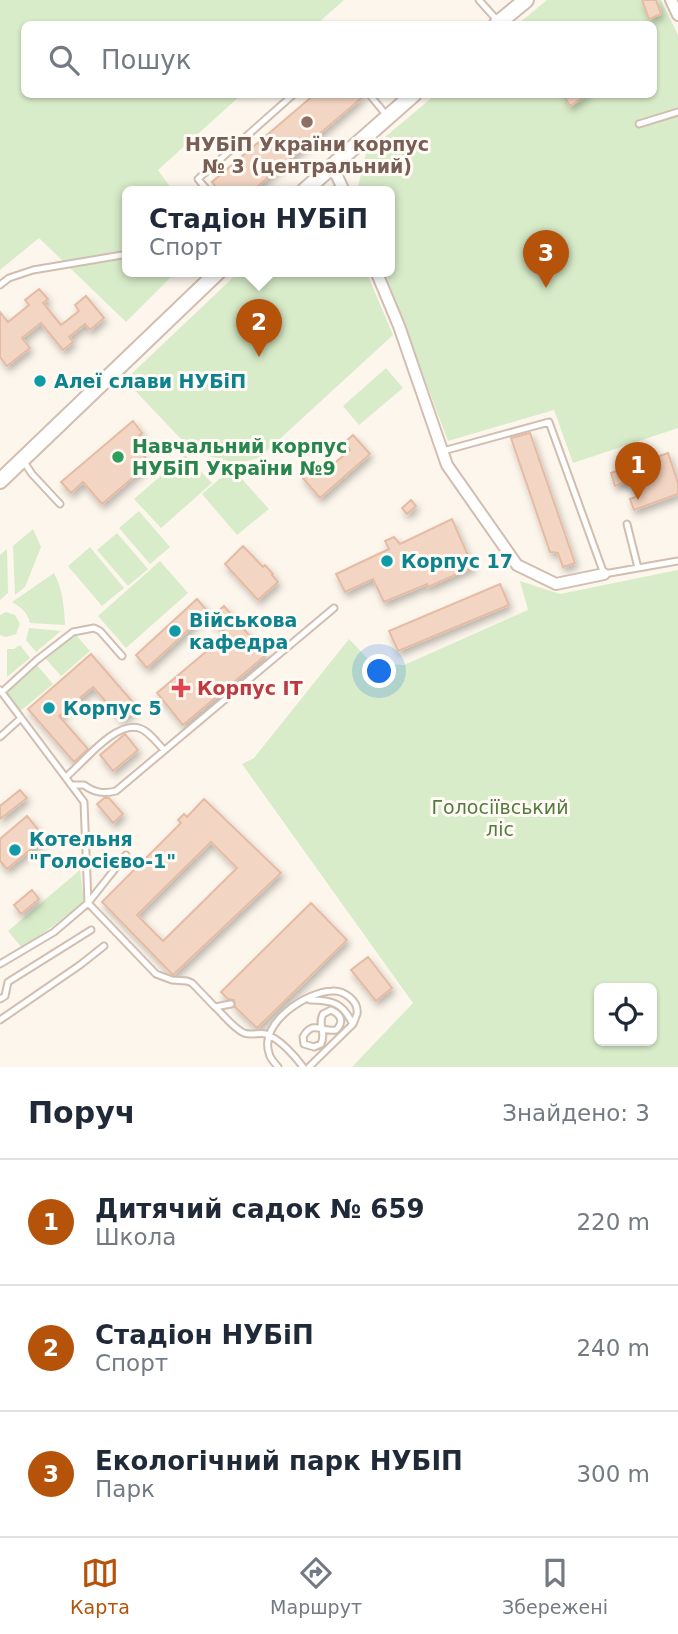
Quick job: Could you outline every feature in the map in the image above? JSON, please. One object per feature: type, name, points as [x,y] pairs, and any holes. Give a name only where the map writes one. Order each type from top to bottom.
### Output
[{"type":"street","points":[[502,21],[526,0]]},
{"type":"street","points":[[671,0],[678,15]]},
{"type":"street","points":[[310,186],[409,98]]},
{"type":"street","points":[[330,168],[342,186]]},
{"type":"street","points":[[0,481],[213,277]]},
{"type":"street","points":[[379,277],[399,326],[447,465],[517,565],[556,584],[604,574]]},
{"type":"lane","points":[[480,0],[496,21]]},
{"type":"lane","points":[[204,186],[198,179],[289,98]]},
{"type":"lane","points":[[372,98],[388,117]]},
{"type":"lane","points":[[639,124],[678,112]]},
{"type":"lane","points":[[0,285],[9,278],[33,271],[122,255]]},
{"type":"lane","points":[[442,451],[549,422],[604,574],[678,561]]},
{"type":"lane","points":[[22,459],[60,504]]},
{"type":"lane","points":[[626,524],[638,568]]},
{"type":"lane","points":[[72,785],[84,785],[99,792],[116,791],[334,608]]},
{"type":"lane","points":[[122,656],[100,631],[94,628],[80,629],[37,660],[1,691],[84,802],[89,903],[156,974],[192,983],[240,1031],[269,1035],[292,1053],[303,1067]]},
{"type":"lane","points":[[0,737],[21,718]]},
{"type":"lane","points":[[66,777],[96,747],[122,729],[133,727],[147,732],[164,750]]},
{"type":"lane","points":[[0,964],[54,932],[89,903],[126,855]]},
{"type":"lane","points":[[0,999],[5,996],[8,982],[91,930]]},
{"type":"lane","points":[[0,1020],[104,946]]},
{"type":"lane","points":[[278,1067],[268,1052],[269,1035],[280,1018],[304,1000],[332,991],[341,992],[356,1006],[357,1015],[353,1024],[309,1067]]},
{"type":"lane","points":[[304,1000],[336,1003],[346,1010],[353,1024]]},
{"type":"lane","points":[[215,1007],[231,1004]]},
{"type":"lane","points":[[310,1028],[322,1029],[324,1037],[321,1044],[314,1047],[304,1044],[305,1032],[310,1028]]},
{"type":"lane","points":[[292,1053],[304,1044]]},
{"type":"green space","points":[[0,0],[344,0],[320,21],[21,21],[21,98],[238,98],[158,170],[169,186],[122,186],[122,277],[171,277],[126,322],[39,238],[0,270]]},
{"type":"green space","points":[[547,0],[661,0],[678,35],[678,428],[573,463],[554,410],[448,441],[386,277],[395,277],[395,186],[358,186],[366,153],[431,98],[657,98],[657,21],[522,21]]},
{"type":"green space","points":[[234,277],[369,277],[393,335],[259,458],[242,462],[199,454],[179,437],[125,380]]},
{"type":"green space","points":[[386,368],[403,388],[359,425],[343,406]]},
{"type":"green space","points":[[185,455],[212,483],[161,528],[134,499]]},
{"type":"green space","points":[[232,468],[269,509],[237,535],[202,494]]},
{"type":"green space","points":[[139,511],[170,547],[150,564],[119,528]]},
{"type":"green space","points":[[33,529],[41,547],[25,587],[15,595],[13,546]]},
{"type":"green space","points":[[117,533],[148,569],[128,586],[97,550]]},
{"type":"green space","points":[[90,547],[124,588],[102,606],[68,566]]},
{"type":"green space","points":[[7,549],[8,593],[0,600],[0,555]]},
{"type":"green space","points":[[160,561],[188,593],[126,648],[98,616]]},
{"type":"green space","name":"Голосіївський ліс","points":[[678,570],[678,1067],[352,1067],[413,1003],[242,764],[254,758],[349,639],[372,663],[404,665],[528,610],[520,581],[560,594]]},
{"type":"green space","points":[[54,573],[61,592],[65,625],[30,623],[24,611],[12,602]]},
{"type":"green space","points":[[6,612],[15,615],[20,624],[16,634],[6,637],[0,635],[0,615]]},
{"type":"green space","points":[[29,628],[61,631],[36,652],[26,640]]},
{"type":"green space","points":[[75,634],[90,651],[61,676],[46,659]]},
{"type":"green space","points":[[20,645],[30,658],[7,677],[7,649]]},
{"type":"green space","points":[[37,665],[53,684],[19,712],[4,693]]},
{"type":"green space","points":[[80,870],[84,901],[22,948],[8,931]]},
{"type":"building","points":[[642,0],[656,0],[661,14],[649,19]]},
{"type":"building","name":"НУБіП України корпус № 3 (центральний)","points":[[310,98],[362,98],[258,186],[215,186],[212,182]]},
{"type":"building","points":[[565,98],[582,98],[570,106]]},
{"type":"building","points":[[39,289],[48,299],[43,303],[61,325],[79,311],[75,305],[86,296],[104,318],[90,330],[85,324],[69,337],[73,342],[63,350],[41,323],[22,338],[30,348],[7,366],[0,357],[0,312],[8,322],[29,305],[25,300]]},
{"type":"building","name":"Навчальний корпус НУБіП України №9","points":[[133,421],[142,433],[132,442],[150,463],[102,504],[83,482],[71,493],[61,482]]},
{"type":"building","points":[[530,433],[575,563],[563,567],[558,553],[550,552],[511,438]]},
{"type":"building","points":[[353,435],[370,454],[320,498],[302,477],[315,465],[322,474],[350,450],[344,443]]},
{"type":"building","points":[[668,453],[678,483],[678,494],[634,510],[630,499],[638,496],[632,480],[615,486],[611,473]]},
{"type":"building","points":[[411,500],[416,506],[407,514],[402,508]]},
{"type":"building","points":[[452,519],[473,567],[428,587],[427,584],[384,602],[373,579],[345,592],[336,574],[389,549],[385,541],[394,537],[400,544]]},
{"type":"building","points":[[243,546],[263,567],[265,565],[278,582],[258,600],[225,564]]},
{"type":"building","points":[[500,584],[509,605],[398,651],[389,631]]},
{"type":"building","name":"Військова кафедра","points":[[197,599],[208,612],[147,668],[136,655]]},
{"type":"building","points":[[224,606],[266,655],[183,725],[157,693],[226,635],[211,617]]},
{"type":"building","name":"Корпус 5","points":[[91,654],[137,707],[122,720],[93,687],[59,716],[88,749],[74,762],[28,709]]},
{"type":"building","points":[[125,734],[138,750],[113,771],[100,755]]},
{"type":"building","points":[[20,790],[27,798],[0,819],[0,806]]},
{"type":"building","points":[[104,798],[109,798],[123,814],[113,823],[97,804]]},
{"type":"building","points":[[204,799],[281,873],[173,975],[102,902],[181,823],[178,820],[184,814],[187,817]],"holes":[[[211,842],[237,868],[163,941],[137,915]]]},
{"type":"building","name":"Котельня \"Голосієво-1\"","points":[[27,816],[45,838],[7,869],[0,861],[0,839]]},
{"type":"building","points":[[32,890],[39,899],[21,914],[14,905]]},
{"type":"building","points":[[311,903],[347,940],[257,1028],[235,1007],[234,1000],[228,999],[221,992]]},
{"type":"building","points":[[368,957],[392,988],[376,1001],[351,970]]},
{"type":"place","name":"НУБіП України корпус № 3 (центральний)","points":[[307,122]]},
{"type":"place","name":"Екологічний парк НУБІП","points":[[546,288]]},
{"type":"place","name":"Стадіон НУБіП","points":[[259,357]]},
{"type":"place","name":"Алеї слави НУБіП","points":[[40,381]]},
{"type":"place","name":"Навчальний корпус НУБіП України №9","points":[[118,457]]},
{"type":"place","name":"Дитячий садок № 659","points":[[638,500]]},
{"type":"place","name":"Корпус 17","points":[[387,561]]},
{"type":"place","name":"Військова кафедра","points":[[175,631]]},
{"type":"place","name":"Корпус ІТ","points":[[181,688]]},
{"type":"place","name":"Корпус 5","points":[[49,708]]},
{"type":"place","name":"Котельня \"Голосієво-1\"","points":[[15,850]]}]
